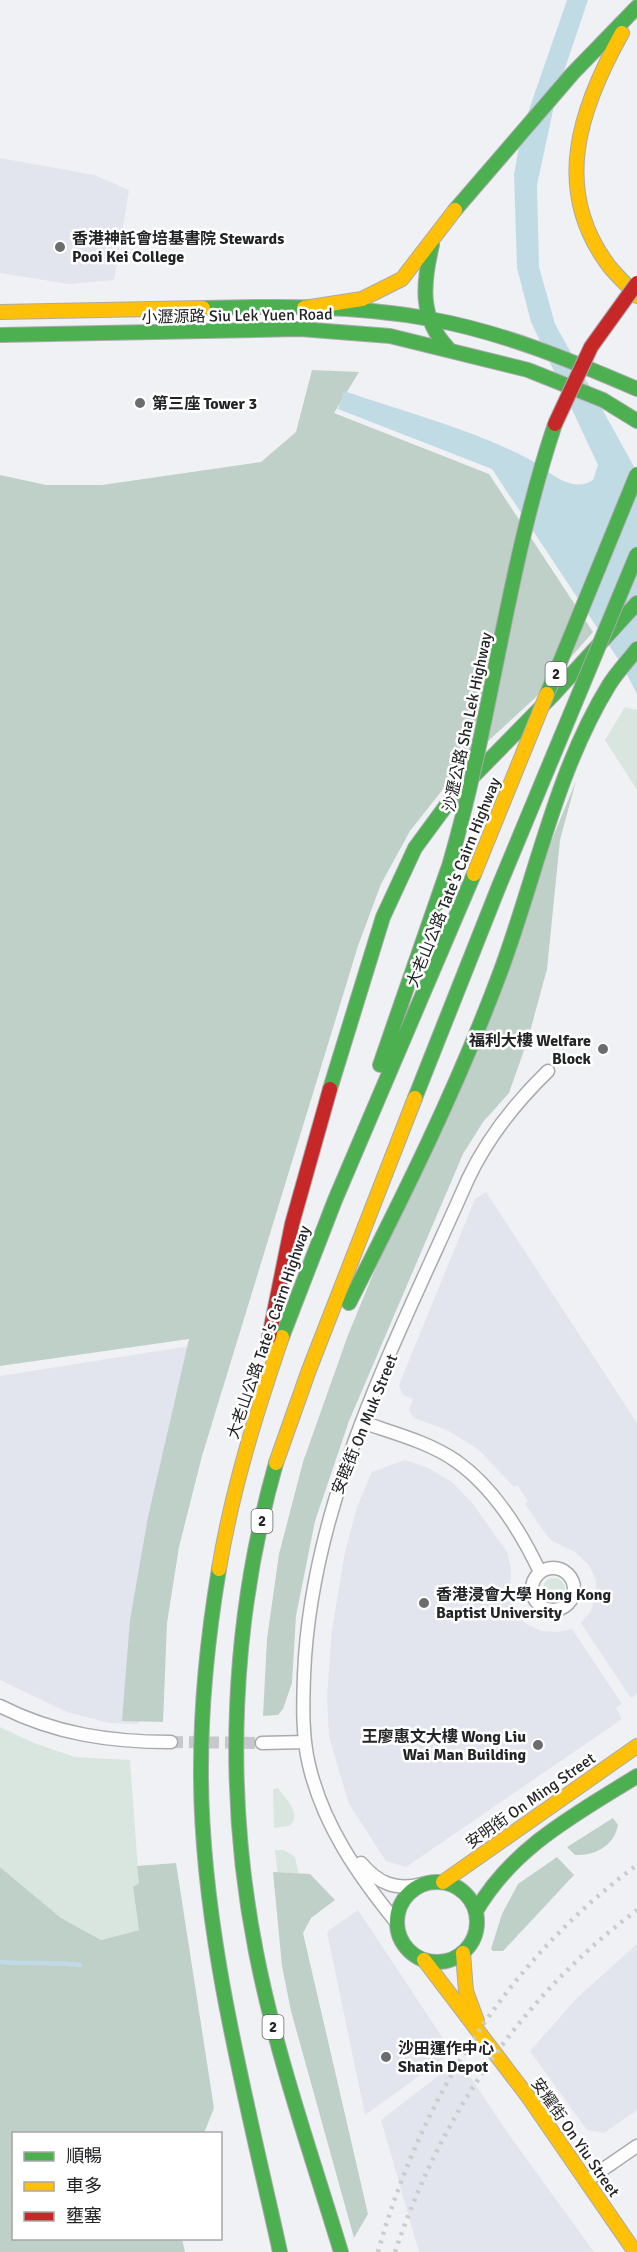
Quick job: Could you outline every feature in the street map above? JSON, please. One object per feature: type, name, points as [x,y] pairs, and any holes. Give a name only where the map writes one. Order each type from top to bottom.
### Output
[{"type":"main road","points":[[637,8],[617,42],[585,107],[577,140],[575,173],[584,218],[597,247],[615,275],[637,296]]},
{"type":"main road","points":[[304,308],[362,299],[402,279],[477,184],[573,73],[637,8]]},
{"type":"main road","points":[[434,240],[425,278],[427,318],[432,333],[448,348]]},
{"type":"main road","name":"沙瀝公路 Sha Lek Highway","points":[[343,1178],[405,988],[450,863],[477,771],[520,537],[538,467],[550,432],[576,373],[611,317],[637,283]]},
{"type":"main road","name":"小瀝源路 Siu Lek Yuen Road","points":[[0,312],[99,313],[304,308],[378,312],[427,318],[477,330],[544,350],[637,389]]},
{"type":"main road","name":"小瀝源路 Siu Lek Yuen Road","points":[[0,335],[300,328],[390,336],[448,348],[539,374],[603,400],[632,418]]},
{"type":"main road","name":"大老山公路 Tate's Cairn Highway","points":[[280,2252],[231,2017],[212,1904],[201,1766],[202,1704],[214,1584],[233,1490],[286,1322],[343,1178],[429,988],[637,474]]},
{"type":"main road","name":"2","points":[[341,2252],[284,2067],[263,1986],[248,1904],[237,1796],[238,1672],[252,1567],[279,1454],[330,1313],[499,886],[637,554]]},
{"type":"main road","points":[[260,1399],[274,1307],[296,1203],[365,973],[393,893],[415,848],[443,807],[532,717],[637,603]]},
{"type":"main road","points":[[309,1375],[403,1198],[438,1125],[501,972],[573,760],[610,684],[637,649]]},
{"type":"main road","name":"安明街 On Ming Street","points":[[422,1884],[443,1882],[637,1746]]},
{"type":"main road","points":[[476,1911],[493,1880],[521,1852],[637,1776]]},
{"type":"main road","points":[[422,1884],[405,1896],[397,1913],[396,1922],[404,1945],[424,1960],[444,1961],[463,1953],[474,1936],[477,1924],[476,1911],[464,1892],[443,1882]]},
{"type":"main road","name":"安耀街 On Yiu Street","points":[[463,1953],[466,1991],[486,2042]]},
{"type":"main road","name":"安耀街 On Yiu Street","points":[[424,1960],[529,2098],[635,2252]]},
{"type":"street","name":"安睦街 On Muk Street","points":[[396,1922],[341,1848],[325,1813],[309,1766],[305,1742],[305,1649],[313,1587],[328,1516],[362,1422],[482,1151],[528,1090],[548,1071]]},
{"type":"street","points":[[362,1422],[415,1441],[456,1461],[483,1484],[528,1547],[540,1572]]},
{"type":"street","points":[[0,1706],[44,1725],[89,1737],[171,1743]]},
{"type":"street","points":[[262,1743],[305,1742]]},
{"type":"street","name":"安睦街 On Muk Street","points":[[325,1813],[343,1842],[373,1876],[398,1888],[422,1884]]},
{"type":"street","points":[[586,2181],[637,2146]]},
{"type":"shaded area","name":"香港神託會培基書院 Stewards Pooi Kei College","points":[[0,158],[94,175],[129,190],[114,280],[69,284],[0,273]]},
{"type":"shaded area","points":[[312,370],[359,372],[334,413],[489,474],[593,632],[536,697],[462,765],[410,831],[381,884],[358,946],[202,1456],[179,1547],[167,1623],[163,1722],[122,1721],[130,1620],[148,1517],[189,1339],[0,1366],[0,475],[46,485],[102,485],[261,462],[296,432]]},
{"type":"shaded area","points":[[625,707],[637,710],[637,790],[605,740]]},
{"type":"shaded area","points":[[576,781],[560,840],[547,969],[528,1039],[509,1093],[483,1122],[463,1154],[349,1421],[315,1521],[296,1616],[292,1683],[283,1709],[278,1715],[263,1716],[267,1639],[279,1554],[303,1462],[348,1335]]},
{"type":"shaded area","points":[[486,1192],[637,1423],[637,1694],[631,1698],[581,1623],[591,1611],[596,1593],[596,1580],[589,1565],[575,1552],[552,1541],[525,1504],[528,1501],[517,1485],[514,1487],[478,1449],[447,1430],[414,1418],[409,1410],[413,1399],[403,1395],[399,1385],[475,1199]]},
{"type":"shaded area","points":[[196,1345],[157,1625],[138,1724],[109,1723],[67,1712],[0,1680],[0,1376]]},
{"type":"shaded area","points":[[405,1460],[428,1468],[452,1482],[473,1504],[507,1552],[511,1569],[510,1598],[518,1616],[526,1624],[541,1631],[560,1632],[572,1629],[622,1704],[616,1708],[622,1719],[406,1867],[386,1861],[349,1804],[329,1737],[327,1697],[332,1630],[345,1552],[357,1507],[372,1472]]},
{"type":"shaded area","points":[[554,1578],[562,1581],[565,1589],[562,1597],[554,1600],[546,1597],[543,1589],[546,1581]]},
{"type":"shaded area","points":[[0,1727],[34,1743],[75,1757],[130,1760],[139,1883],[133,1887],[139,1930],[101,1940],[61,1918],[0,1867]]},
{"type":"shaded area","points":[[278,1788],[292,1807],[294,1817],[289,1826],[274,1828],[273,1789]]},
{"type":"shaded area","points":[[613,1818],[618,1825],[616,1832],[608,1844],[602,1848],[590,1854],[575,1855],[567,1847]]},
{"type":"shaded area","points":[[275,1850],[284,1850],[295,1857],[301,1885],[279,1886]]},
{"type":"shaded area","points":[[557,1857],[574,1875],[503,1951],[493,1951],[491,1949],[502,1914],[518,1884]]},
{"type":"shaded area","points":[[176,1863],[214,2108],[204,2132],[12,2132],[12,2240],[182,2240],[185,2252],[0,2252],[0,1867],[61,1918],[101,1940],[139,1930],[133,1887],[139,1883],[137,1866]]},
{"type":"shaded area","points":[[273,1872],[310,1874],[335,1900],[311,1918],[303,1933],[368,2214],[354,2238],[291,2011],[282,1966]]},
{"type":"shaded area","points":[[358,1910],[452,2052],[365,2115],[327,1932]]},
{"type":"shaded area","points":[[637,1944],[637,2110],[604,2133],[587,2130],[530,2051],[577,1998]]},
{"type":"shaded area","points":[[459,2060],[507,2132],[594,2252],[419,2252],[381,2120]]},
{"type":"water","points":[[567,0],[588,0],[557,92],[537,185],[539,267],[555,324],[637,472],[637,694],[622,665],[492,469],[338,409],[344,391],[483,438],[527,458],[568,483],[584,484],[593,480],[598,465],[531,322],[517,268],[514,174],[522,130]]},
{"type":"waterway","points":[[0,1962],[80,1965]]},
{"type":"tunnel","points":[[171,1742],[262,1743]]},
{"type":"railway","points":[[378,2252],[396,2195],[418,2140],[475,2036],[548,1944],[591,1903],[637,1865]]},
{"type":"railway","points":[[395,2252],[436,2153],[461,2107],[490,2062],[522,2020],[557,1981],[595,1944],[637,1910]]},
{"type":"traffic: fast","points":[[455,210],[573,73],[637,7]]},
{"type":"traffic: fast","points":[[432,245],[425,286],[426,300],[432,325],[448,348]]},
{"type":"traffic: fast","points":[[203,308],[345,309],[430,319],[509,339],[637,389]]},
{"type":"traffic: fast","points":[[0,335],[300,329],[390,336],[528,370],[603,400],[637,421]]},
{"type":"traffic: fast","points":[[450,863],[465,808],[524,533],[555,424]]},
{"type":"traffic: fast","points":[[547,694],[637,474]]},
{"type":"traffic: fast","points":[[499,886],[637,554]]},
{"type":"traffic: fast","points":[[330,1089],[383,917],[415,848],[451,799],[552,696],[637,603]]},
{"type":"traffic: fast","points":[[349,1303],[429,1140],[484,1015],[513,937],[560,789],[574,754],[609,685],[637,649]]},
{"type":"traffic: fast","points":[[380,1065],[450,863]]},
{"type":"traffic: fast","points":[[282,1337],[335,1200],[474,874]]},
{"type":"traffic: fast","points":[[415,1098],[499,886]]},
{"type":"traffic: fast","points":[[276,1463],[249,1583],[241,1644],[236,1768],[239,1829],[246,1891],[264,1990],[295,2103],[341,2252]]},
{"type":"traffic: fast","points":[[219,1569],[206,1668],[201,1743],[203,1828],[208,1889],[227,2012],[280,2252]]},
{"type":"traffic: fast","points":[[476,1911],[491,1888],[527,1850],[569,1819],[637,1776]]},
{"type":"traffic: fast","points":[[437,1882],[452,1885],[465,1894],[474,1907],[477,1922],[474,1937],[465,1950],[452,1959],[437,1962],[422,1959],[409,1950],[400,1937],[397,1922],[400,1907],[409,1894],[422,1885],[437,1882]]},
{"type":"traffic: slow","points":[[622,33],[594,90],[584,119],[578,149],[577,178],[581,208],[591,237],[609,266],[637,296]]},
{"type":"traffic: slow","points":[[304,308],[362,299],[402,279],[455,210]]},
{"type":"traffic: slow","points":[[0,312],[203,308]]},
{"type":"traffic: slow","points":[[474,874],[547,694]]},
{"type":"traffic: slow","points":[[276,1463],[309,1370],[415,1098]]},
{"type":"traffic: slow","points":[[219,1569],[224,1539],[246,1452],[282,1337]]},
{"type":"traffic: slow","points":[[443,1882],[637,1746]]},
{"type":"traffic: slow","points":[[463,1953],[466,1991],[477,2021]]},
{"type":"traffic: slow","points":[[424,1960],[529,2098],[635,2252]]},
{"type":"traffic: jam","points":[[555,424],[591,347],[637,283]]},
{"type":"traffic: jam","points":[[269,1337],[292,1224],[330,1089]]},
{"type":"place","name":"香港神託會培基書院 Stewards Pooi Kei College","points":[[60,247]]},
{"type":"place","name":"第三座 Tower 3","points":[[140,403]]},
{"type":"place","name":"福利大樓 Welfare Block","points":[[603,1049]]},
{"type":"place","name":"香港浸會大學 Hong Kong Baptist University","points":[[424,1603]]},
{"type":"place","name":"王廖惠文大樓 Wong Liu Wai Man Building","points":[[538,1745]]},
{"type":"place","name":"沙田運作中心 Shatin Depot","points":[[386,2057]]}]
